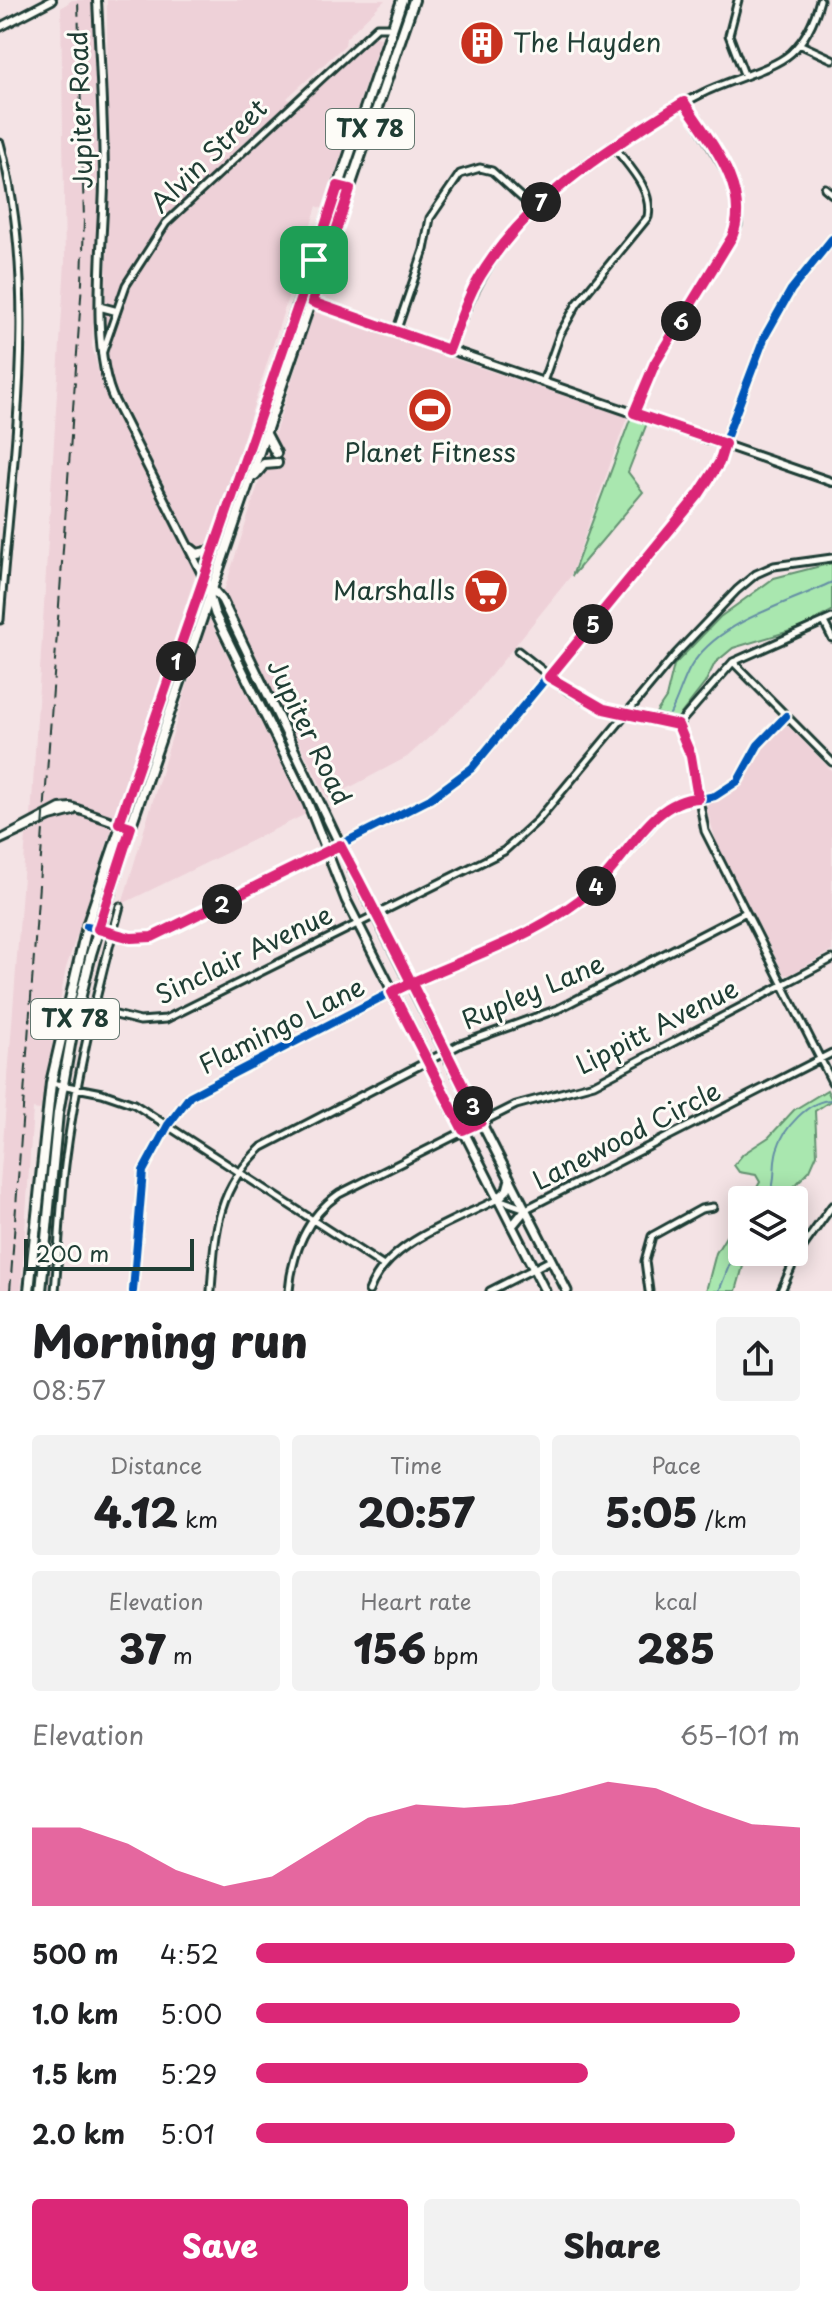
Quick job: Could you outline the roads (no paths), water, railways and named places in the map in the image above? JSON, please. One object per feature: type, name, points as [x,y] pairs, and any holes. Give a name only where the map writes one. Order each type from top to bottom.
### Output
[{"type":"main road","name":"TX 78","points":[[29,1291],[51,1083],[87,926],[119,823],[402,0]]},
{"type":"main road","name":"TX 78","points":[[41,1291],[45,1225],[63,1085],[73,1028],[98,929],[414,0]]},
{"type":"main road","points":[[392,27],[403,31]]},
{"type":"main road","points":[[338,186],[350,189]]},
{"type":"main road","points":[[250,482],[264,464],[276,458],[266,434]]},
{"type":"main road","points":[[191,549],[197,554],[215,549]]},
{"type":"main road","name":"Jupiter Road","points":[[205,580],[214,588],[308,774],[340,845],[567,1291]]},
{"type":"main road","name":"Jupiter Road","points":[[205,580],[210,599],[298,782],[357,922],[463,1130]]},
{"type":"main road","points":[[251,686],[258,675]]},
{"type":"main road","points":[[168,683],[180,687]]},
{"type":"main road","points":[[142,760],[153,763]]},
{"type":"main road","points":[[298,782],[308,774]]},
{"type":"main road","points":[[463,1130],[545,1291]]},
{"type":"main road","points":[[498,1199],[507,1190],[510,1179]]},
{"type":"main road","points":[[512,1226],[526,1209]]},
{"type":"main road","points":[[34,1224],[45,1225]]},
{"type":"street","points":[[0,27],[52,0]]},
{"type":"street","name":"Jupiter Road","points":[[97,0],[104,179],[101,355],[109,389],[205,580]]},
{"type":"street","points":[[449,350],[465,306],[488,264],[534,209],[615,148],[684,102],[781,59],[799,44],[815,18],[820,0]]},
{"type":"street","points":[[735,1],[729,35],[744,74]]},
{"type":"street","name":"Alvin Street","points":[[101,355],[116,311],[139,260],[174,214],[377,27],[392,27]]},
{"type":"street","points":[[799,44],[832,59]]},
{"type":"street","points":[[634,413],[655,363],[738,225],[737,197],[730,178],[684,102]]},
{"type":"street","points":[[0,143],[16,221],[22,286],[0,620]]},
{"type":"street","points":[[543,382],[556,343],[577,304],[648,217],[645,191],[615,148]]},
{"type":"street","points":[[396,332],[424,250],[430,218],[460,174],[480,168],[492,171],[534,209]]},
{"type":"street","points":[[825,188],[832,194]]},
{"type":"street","points":[[87,926],[141,939],[166,933],[430,799],[453,784],[486,754],[699,494],[719,463],[765,336],[791,290],[832,239]]},
{"type":"street","points":[[301,298],[832,482]]},
{"type":"street","points":[[101,310],[116,311]]},
{"type":"street","name":"Sinclair Avenue","points":[[92,1009],[140,1021],[166,1019],[504,851],[538,820],[676,654],[756,574],[774,566],[832,558]]},
{"type":"street","points":[[678,725],[733,662],[754,650],[832,618]]},
{"type":"street","points":[[824,622],[832,638]]},
{"type":"street","points":[[518,651],[582,699],[624,715],[678,725]]},
{"type":"street","points":[[733,662],[832,762]]},
{"type":"street","name":"Flamingo Lane","points":[[133,1291],[143,1171],[168,1125],[190,1096],[411,982],[524,935],[600,883],[668,806],[726,791],[738,781],[758,745],[786,716]]},
{"type":"street","points":[[678,725],[691,756],[705,831],[832,1082]]},
{"type":"street","points":[[0,840],[51,811],[71,807],[131,827]]},
{"type":"street","points":[[55,1291],[65,1160],[77,1087],[92,1009],[120,906]]},
{"type":"street","name":"Rupley Lane","points":[[211,1291],[217,1215],[253,1155],[271,1141],[475,1037],[558,1009],[746,912]]},
{"type":"street","name":"Lippitt Avenue","points":[[289,1291],[293,1260],[314,1220],[339,1194],[516,1105],[594,1084],[832,959]]},
{"type":"street","name":"Lanewood Circle","points":[[498,1199],[526,1209],[832,1053]]},
{"type":"street","points":[[51,1083],[122,1098],[382,1265]]},
{"type":"street","points":[[369,1291],[382,1265],[397,1251],[498,1199]]},
{"type":"street","points":[[781,1291],[797,1255],[832,1206]]},
{"type":"street","points":[[649,1291],[645,1261],[652,1236],[701,1209],[713,1207]]},
{"type":"street","points":[[490,1291],[552,1260]]},
{"type":"waterway","points":[[670,714],[690,668],[717,638],[754,616],[832,582]]},
{"type":"waterway","points":[[772,1186],[777,1150],[785,1133],[806,1110],[832,1100]]},
{"type":"waterway","points":[[719,1291],[729,1266]]},
{"type":"railway","points":[[10,1291],[82,283],[84,220],[78,0]]},
{"type":"place","name":"The Hayden","points":[[482,43]]},
{"type":"place","name":"Planet Fitness","points":[[430,410]]},
{"type":"place","name":"Marshalls","points":[[486,591]]}]
